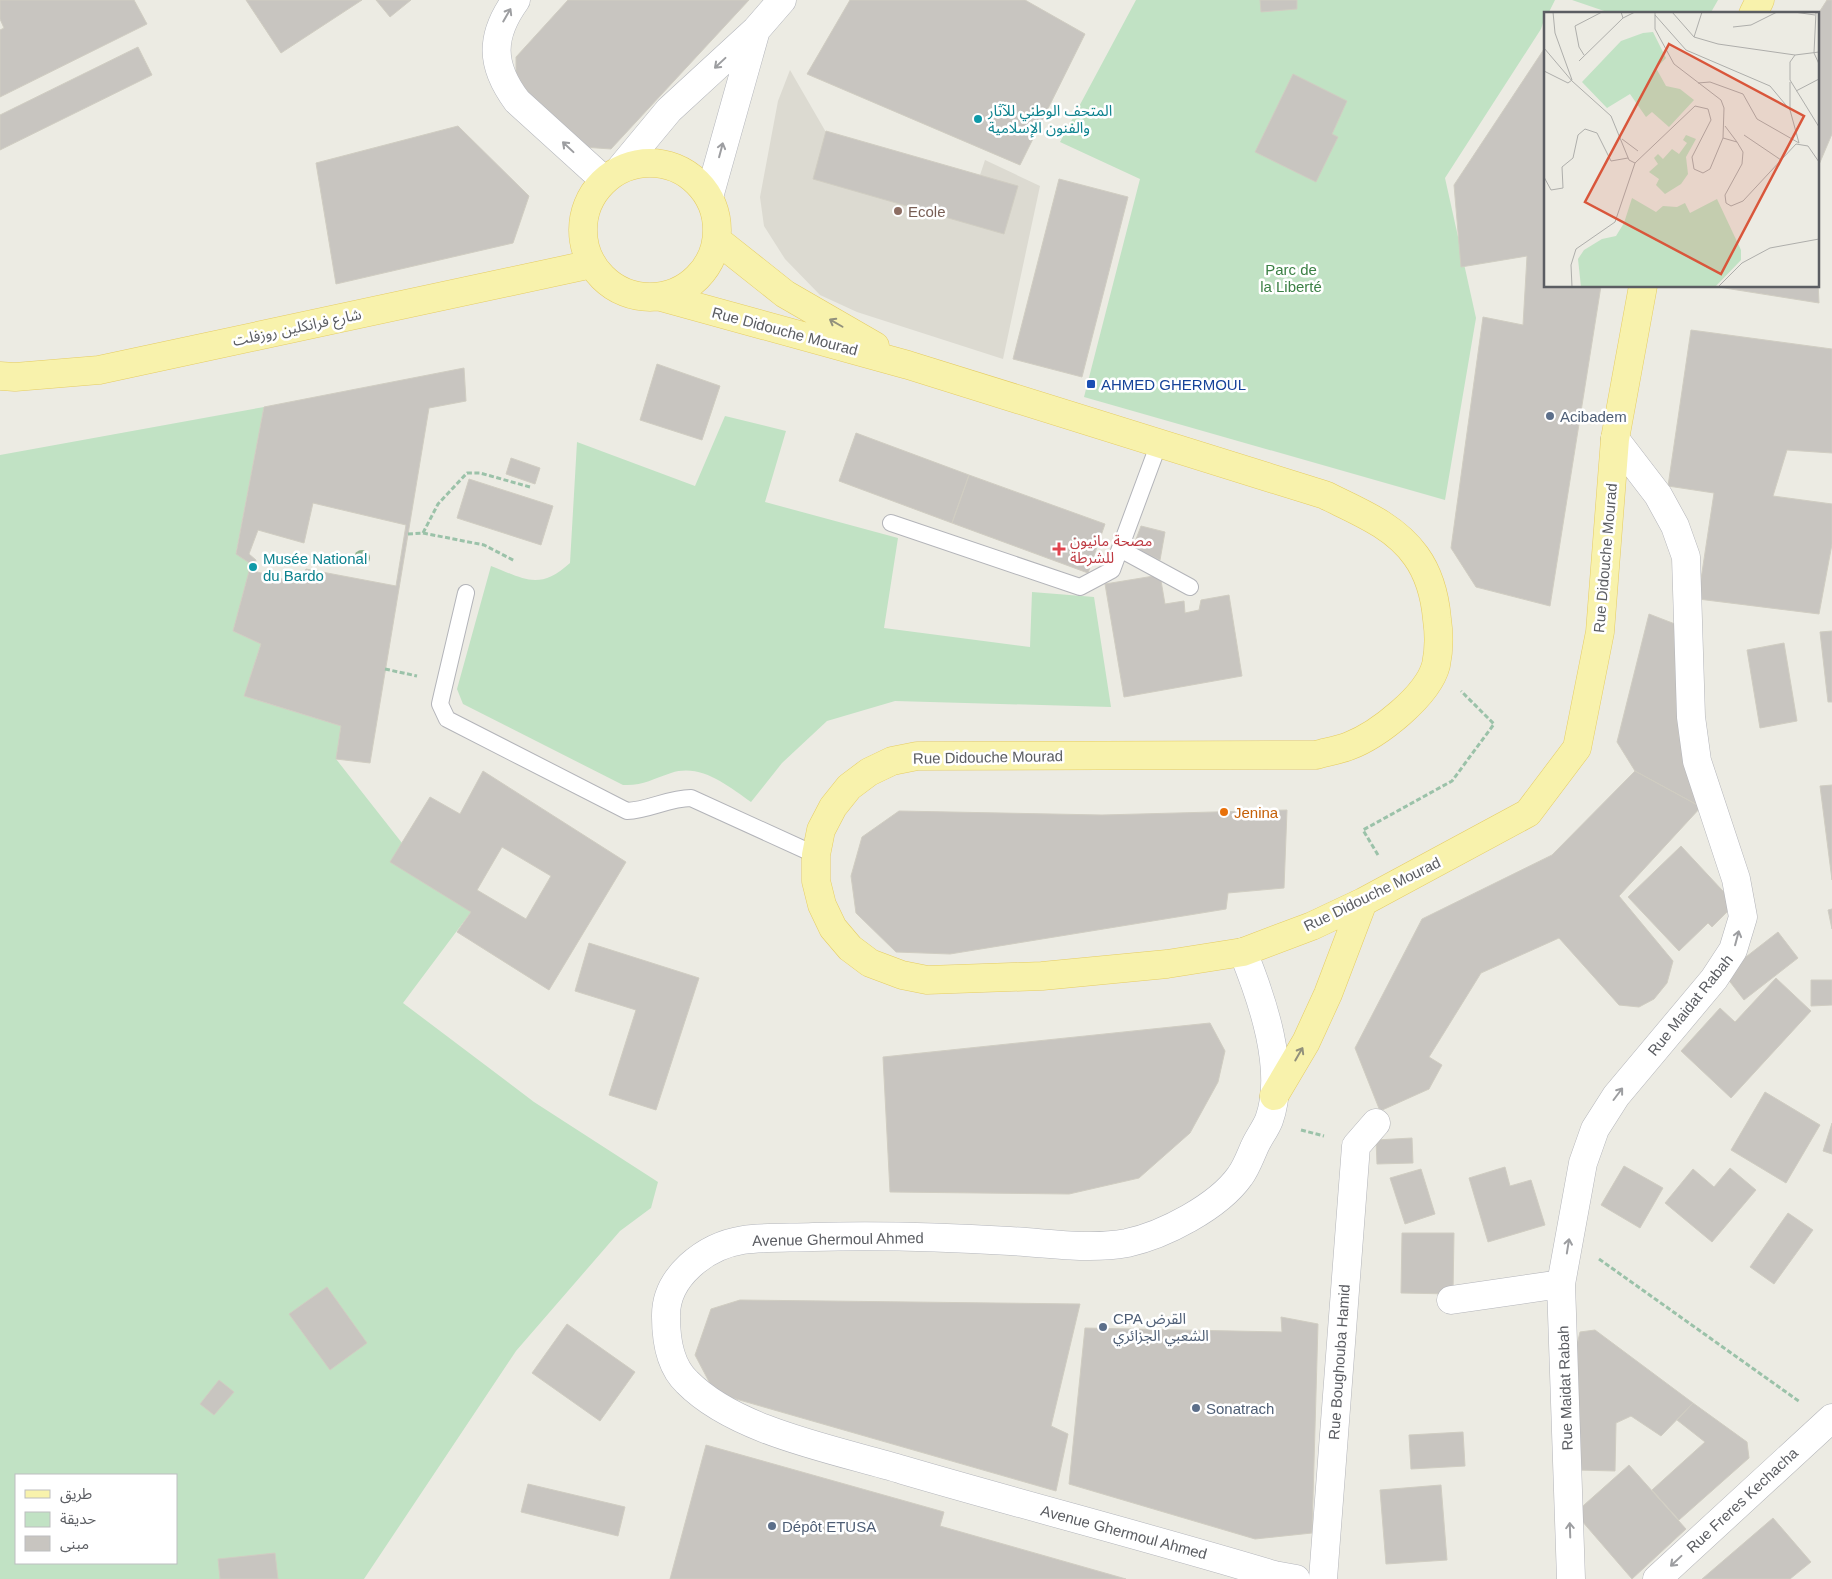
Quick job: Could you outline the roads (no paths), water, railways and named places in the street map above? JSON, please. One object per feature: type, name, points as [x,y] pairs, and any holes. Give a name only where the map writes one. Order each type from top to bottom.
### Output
[{"type":"main road","points":[[1754,12],[1760,0]]},
{"type":"main road","points":[[640,163],[667,165],[680,169],[697,181],[709,197],[716,218],[717,240],[711,261],[698,277],[681,290],[661,297],[641,297],[622,291],[604,280],[592,264],[584,238],[585,211],[592,194],[612,175],[640,163]]},
{"type":"main road","name":"Rue Didouche Mourad","points":[[717,240],[785,294],[908,365]]},
{"type":"main road","name":"شارع فرانكلين روزفلت","points":[[0,376],[14,377],[99,370],[592,264]]},
{"type":"main road","name":"Rue Didouche Mourad","points":[[661,297],[908,365],[1325,495],[1378,522],[1399,537],[1416,556],[1428,578],[1436,601],[1438,627],[1436,665],[1425,686],[1407,707],[1380,730],[1350,746],[1316,755],[917,756],[892,761],[869,772],[849,787],[833,807],[821,830],[816,855],[816,881],[822,906],[833,928],[850,948],[870,963],[902,975],[927,980],[1042,976],[1167,964],[1243,952],[1312,926],[1363,902],[1528,813],[1577,748],[1600,632],[1615,439],[1643,288]]},
{"type":"main road","points":[[1272,1108],[1313,1026],[1363,902]]},
{"type":"street","points":[[516,0],[501,24],[497,40],[496,57],[500,73],[517,101],[612,175],[670,110],[756,30],[782,0]]},
{"type":"street","points":[[709,197],[756,30]]},
{"type":"street","name":"Rue Maidat Rabah","points":[[1571,1579],[1562,1284],[1583,1163],[1595,1129],[1616,1096],[1714,979],[1734,950],[1743,916],[1736,879],[1697,761],[1691,716],[1686,557],[1675,526],[1658,495],[1615,439]]},
{"type":"street","name":"Avenue Ghermoul Ahmed","points":[[1243,952],[1265,1010],[1273,1052],[1272,1108],[1241,1175],[1221,1197],[1191,1217],[1159,1232],[1129,1242],[1100,1246],[935,1237],[848,1236],[740,1240],[719,1248],[689,1265],[672,1285],[665,1311],[668,1346],[683,1379],[706,1399],[765,1429],[1281,1578]]},
{"type":"street","name":"Rue Boughouba Hamid","points":[[1323,1579],[1356,1146],[1376,1124]]},
{"type":"street","points":[[1451,1300],[1562,1284]]},
{"type":"street","name":"Rue Freres Kechacha","points":[[1657,1579],[1831,1418]]},
{"type":"lane","points":[[891,523],[1080,586],[1112,570],[1159,443]]},
{"type":"lane","points":[[1120,549],[1190,587]]},
{"type":"lane","points":[[466,593],[440,704],[447,718],[627,811],[638,810],[674,799],[691,798],[816,855]]},
{"type":"place","name":"المتحف الوطني للآثار والفنون الإسلامية","points":[[978,119]]},
{"type":"place","name":"Ecole","points":[[898,211]]},
{"type":"place","name":"AHMED GHERMOUL","points":[[1091,384]]},
{"type":"place","name":"Acibadem","points":[[1550,416]]},
{"type":"place","name":"مصحة مانيون للشرطة","points":[[1059,549]]},
{"type":"place","name":"Musée National du Bardo","points":[[253,567]]},
{"type":"place","name":"Jenina","points":[[1224,812]]},
{"type":"place","name":"CPA القرض الشعبي الجزائري","points":[[1103,1327]]},
{"type":"place","name":"Sonatrach","points":[[1196,1408]]},
{"type":"place","name":"Dépôt ETUSA","points":[[772,1526]]},
{"type":"park label","name":"Parc de la Liberté","points":[[1291,278]]}]
